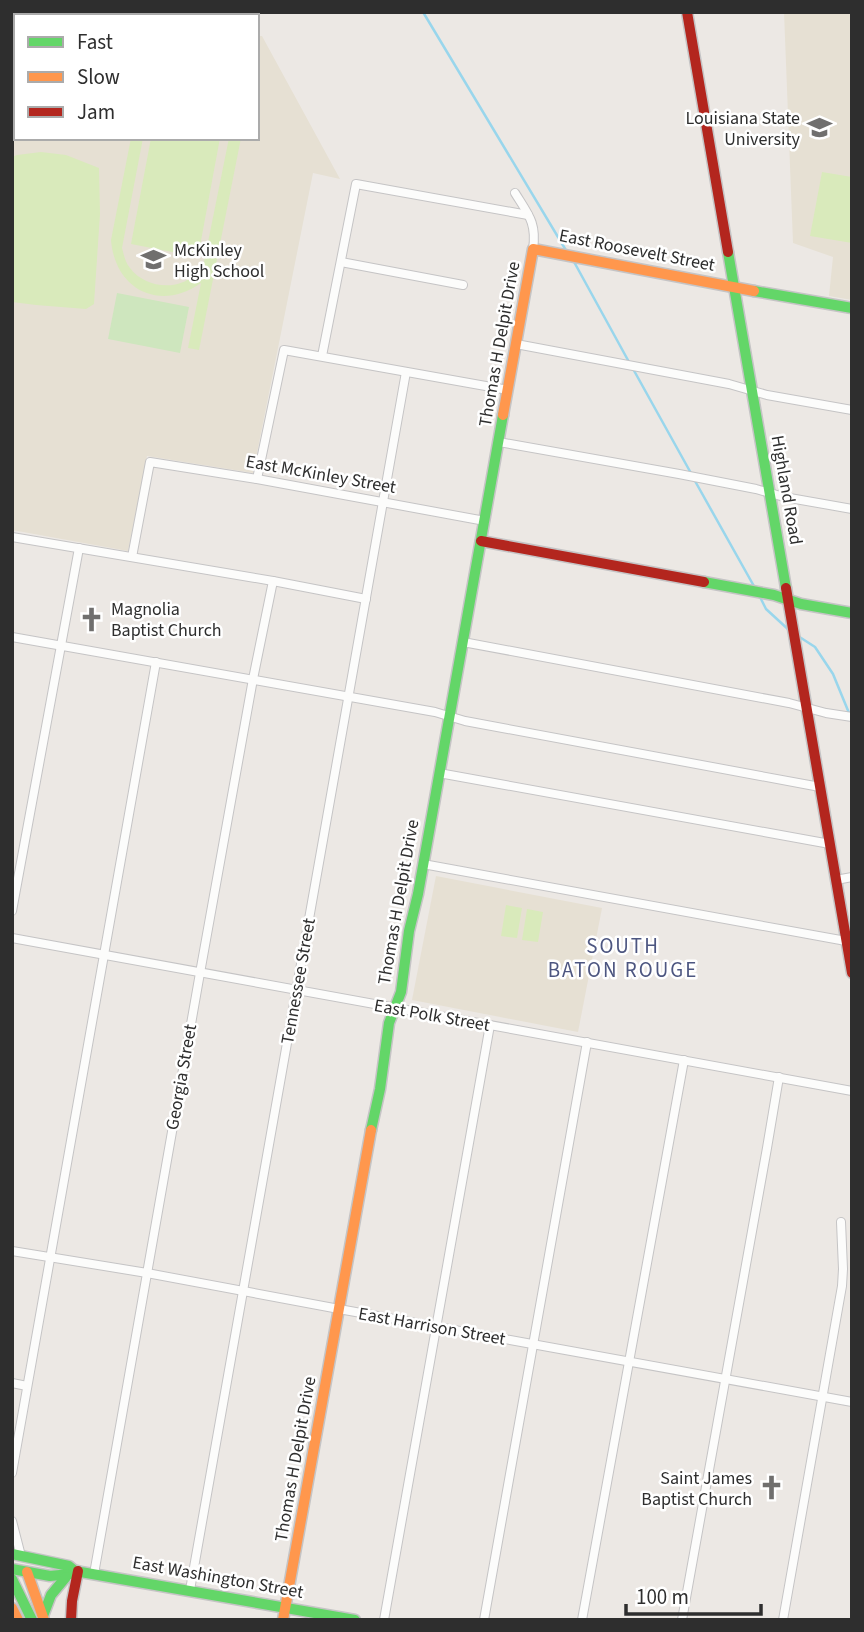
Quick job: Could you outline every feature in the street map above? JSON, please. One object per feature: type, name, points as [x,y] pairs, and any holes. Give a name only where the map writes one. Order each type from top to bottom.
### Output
[{"type":"main road","name":"Highland Road","points":[[687,12],[851,970]]},
{"type":"main road","name":"East Roosevelt Street","points":[[533,248],[852,308]]},
{"type":"main road","name":"Thomas H Delpit Drive","points":[[284,1620],[380,1089],[389,1023],[401,992],[409,931],[533,248]]},
{"type":"main road","points":[[481,541],[743,589],[771,595],[789,605],[801,604],[852,613]]},
{"type":"main road","points":[[17,1555],[69,1566],[73,1573],[71,1620]]},
{"type":"main road","points":[[12,1569],[73,1573]]},
{"type":"main road","points":[[27,1572],[40,1618]]},
{"type":"main road","points":[[40,1618],[50,1593],[73,1573]]},
{"type":"main road","name":"East Washington Street","points":[[73,1573],[94,1574],[355,1620]]},
{"type":"main road","points":[[12,1579],[40,1618]]},
{"type":"main road","points":[[12,1608],[18,1620]]},
{"type":"street","points":[[322,356],[356,184],[528,215]]},
{"type":"street","name":"Thomas H Delpit Drive","points":[[515,193],[536,233],[533,248]]},
{"type":"street","points":[[341,262],[463,285]]},
{"type":"street","points":[[516,344],[738,385],[767,395],[852,410]]},
{"type":"street","points":[[257,480],[284,350],[508,390]]},
{"type":"street","name":"Tennessee Street","points":[[190,1590],[407,372]]},
{"type":"street","points":[[499,442],[679,474],[852,509]]},
{"type":"street","name":"East McKinley Street","points":[[132,557],[150,462],[485,521]]},
{"type":"street","points":[[12,537],[366,599]]},
{"type":"street","points":[[12,911],[79,548]]},
{"type":"street","name":"Georgia Street","points":[[94,1574],[200,973],[273,581]]},
{"type":"street","points":[[12,637],[435,712],[465,722],[820,787]]},
{"type":"street","points":[[463,642],[852,717]]},
{"type":"street","points":[[12,1473],[156,662]]},
{"type":"street","points":[[439,773],[831,844]]},
{"type":"street","points":[[423,864],[846,941]]},
{"type":"street","points":[[836,880],[852,877]]},
{"type":"street","name":"East Polk Street","points":[[12,938],[852,1091]]},
{"type":"street","points":[[384,1620],[490,1025]]},
{"type":"street","points":[[484,1620],[587,1042]]},
{"type":"street","points":[[582,1620],[684,1060]]},
{"type":"street","points":[[682,1620],[779,1077]]},
{"type":"street","points":[[783,1620],[842,1286],[844,1269],[841,1222]]},
{"type":"street","name":"East Harrison Street","points":[[12,1251],[147,1273],[852,1402]]},
{"type":"street","points":[[12,1383],[27,1387]]},
{"type":"street","points":[[12,1521],[17,1555]]},
{"type":"shaded area","name":"Louisiana State University","points":[[784,12],[852,12],[852,300],[829,296],[833,257],[793,243]]},
{"type":"shaded area","name":"McKinley High School","points":[[259,36],[262,36],[340,179],[313,173],[253,473],[147,456],[128,551],[12,530],[12,85],[14,140],[259,140]]},
{"type":"shaded area","points":[[436,876],[602,908],[578,1032],[412,1000]]},
{"type":"green space","points":[[131,140],[143,140],[122,248],[127,263],[143,280],[160,285],[178,284],[194,275],[204,262],[229,140],[241,140],[199,350],[188,348],[201,283],[186,292],[170,296],[142,291],[130,283],[121,272],[114,257],[111,240]]},
{"type":"green space","points":[[151,140],[220,140],[198,257],[131,244]]},
{"type":"green space","points":[[41,152],[66,155],[99,168],[100,214],[94,304],[86,309],[12,302],[12,157]]},
{"type":"green space","points":[[822,172],[852,177],[852,243],[810,236]]},
{"type":"green space","points":[[117,293],[189,307],[180,353],[108,339]]},
{"type":"green space","points":[[506,905],[522,908],[517,938],[501,936]]},
{"type":"green space","points":[[527,909],[543,912],[538,942],[522,940]]},
{"type":"waterway","points":[[423,12],[567,252]]},
{"type":"waterway","points":[[573,260],[629,362]]},
{"type":"waterway","points":[[632,367],[692,475]]},
{"type":"waterway","points":[[695,481],[755,588]]},
{"type":"waterway","points":[[760,597],[766,609],[790,631]]},
{"type":"waterway","points":[[798,636],[815,647],[833,674],[849,713]]},
{"type":"traffic: fast","points":[[728,252],[786,588]]},
{"type":"traffic: fast","points":[[754,291],[852,308]]},
{"type":"traffic: fast","points":[[371,1130],[389,1023],[401,992],[409,931],[418,894],[503,415]]},
{"type":"traffic: fast","points":[[704,582],[852,613]]},
{"type":"traffic: fast","points":[[12,1554],[69,1566],[75,1571],[355,1620]]},
{"type":"traffic: fast","points":[[12,1569],[50,1576],[70,1574]]},
{"type":"traffic: fast","points":[[43,1616],[51,1595],[66,1577]]},
{"type":"traffic: fast","points":[[12,1579],[32,1620]]},
{"type":"traffic: slow","points":[[503,415],[533,249],[754,291]]},
{"type":"traffic: slow","points":[[283,1620],[371,1130]]},
{"type":"traffic: slow","points":[[27,1572],[44,1620]]},
{"type":"traffic: slow","points":[[12,1608],[18,1620]]},
{"type":"traffic: jam","points":[[687,12],[728,252]]},
{"type":"traffic: jam","points":[[481,541],[704,582]]},
{"type":"traffic: jam","points":[[786,588],[852,973]]},
{"type":"traffic: jam","points":[[71,1620],[78,1571]]},
{"type":"place","name":"Louisiana State University","points":[[820,128]]},
{"type":"place","name":"McKinley High School","points":[[154,260]]},
{"type":"place","name":"Magnolia Baptist Church","points":[[91,619]]},
{"type":"place","name":"Saint James Baptist Church","points":[[772,1488]]},
{"type":"district","name":"SOUTH BATON ROUGE","points":[[623,958]]}]
